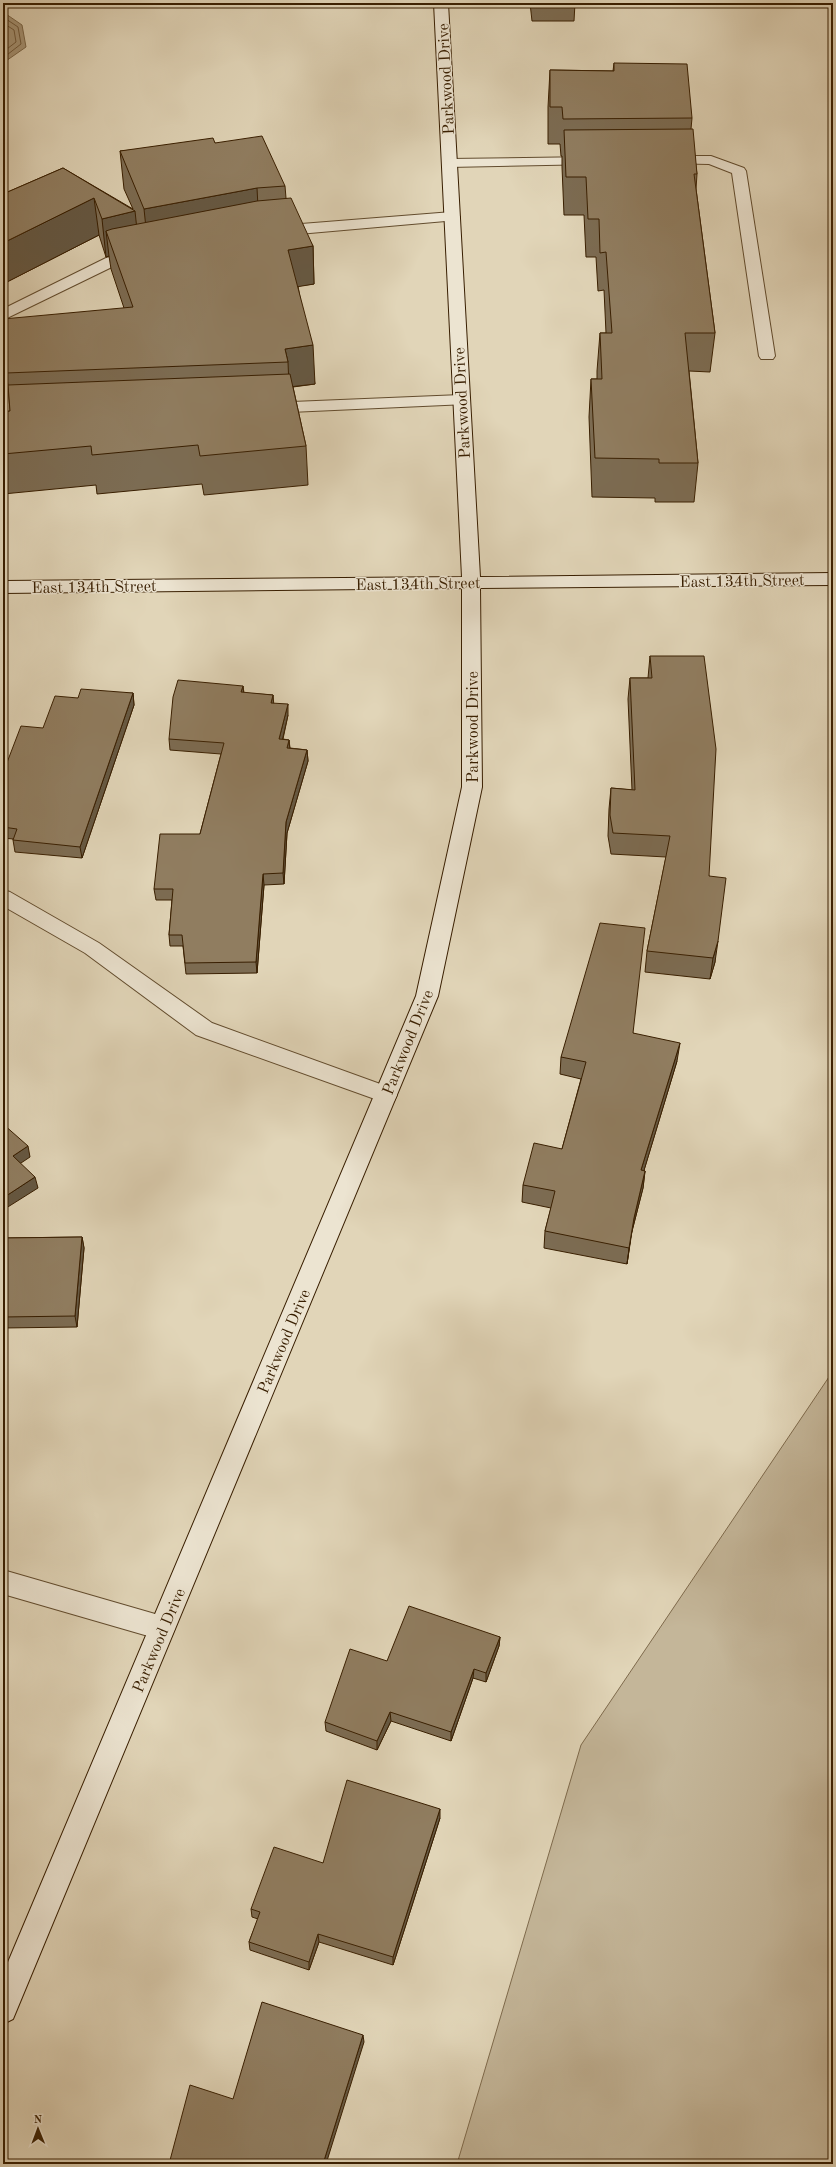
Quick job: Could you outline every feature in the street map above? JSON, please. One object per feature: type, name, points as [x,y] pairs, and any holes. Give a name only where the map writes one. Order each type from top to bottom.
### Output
[{"type":"street","name":"Parkwood Drive","points":[[3,2009],[427,996],[472,787],[471,582],[441,3]]},
{"type":"street","points":[[655,160],[711,160],[739,171],[768,356]]},
{"type":"street","points":[[449,163],[608,161]]},
{"type":"street","points":[[259,232],[452,217]]},
{"type":"street","points":[[3,316],[111,260],[150,253]]},
{"type":"street","points":[[256,408],[461,400]]},
{"type":"street","name":"East 134th Street","points":[[3,587],[833,579]]},
{"type":"street","points":[[3,897],[92,948],[204,1029],[386,1095]]},
{"type":"street","points":[[3,1582],[162,1628]]},
{"type":"shaded area","points":[[833,1371],[833,2164],[457,2164],[581,1745]]},
{"type":"water","points":[[3,12],[22,25],[26,47],[3,63]]},
{"type":"building","points":[[614,63],[687,64],[692,118],[563,119],[562,107],[550,107],[550,70],[614,71]]},
{"type":"building","points":[[693,129],[697,174],[694,174],[715,333],[685,333],[698,463],[659,463],[659,459],[595,458],[591,379],[602,379],[600,333],[612,333],[606,252],[600,253],[599,219],[588,219],[586,177],[566,177],[564,130]]},
{"type":"building","points":[[262,136],[285,186],[257,188],[144,209],[120,151],[213,138],[215,143]]},
{"type":"building","points":[[63,168],[135,211],[102,219],[94,198],[3,243],[3,194]]},
{"type":"building","points":[[291,198],[313,246],[288,250],[313,345],[285,349],[288,362],[6,373],[3,341],[3,319],[133,307],[106,231],[257,201]]},
{"type":"building","points":[[290,374],[306,446],[200,456],[198,445],[92,455],[91,446],[3,454],[3,412],[10,411],[8,385]]},
{"type":"building","points":[[650,656],[704,656],[716,749],[709,876],[726,878],[718,941],[713,958],[647,951],[670,836],[613,833],[610,815],[611,788],[635,790],[630,678],[652,678]]},
{"type":"building","points":[[178,680],[243,686],[241,692],[273,695],[271,703],[288,704],[279,739],[289,740],[287,748],[307,750],[286,822],[283,873],[263,874],[256,962],[185,963],[182,935],[169,935],[173,889],[154,889],[160,834],[200,834],[224,743],[169,739],[173,697]]},
{"type":"building","points":[[81,689],[133,693],[80,847],[13,840],[17,829],[3,827],[3,773],[21,726],[43,728],[55,696],[78,698]]},
{"type":"building","points":[[600,923],[645,928],[633,1033],[680,1043],[641,1170],[645,1171],[634,1218],[629,1248],[545,1231],[555,1191],[523,1185],[534,1143],[562,1149],[586,1062],[561,1057]]},
{"type":"building","points":[[3,1124],[28,1146],[13,1156],[35,1177],[3,1198]]},
{"type":"building","points":[[82,1237],[75,1316],[3,1317],[3,1238]]},
{"type":"building","points":[[409,1606],[500,1637],[486,1673],[474,1669],[451,1732],[390,1712],[377,1741],[325,1722],[350,1649],[387,1661]]},
{"type":"building","points":[[347,1780],[440,1809],[393,1957],[318,1934],[309,1962],[249,1942],[260,1912],[251,1909],[274,1847],[323,1863]]},
{"type":"building","points":[[262,2002],[363,2035],[323,2164],[169,2164],[190,2085],[233,2099]]}]
